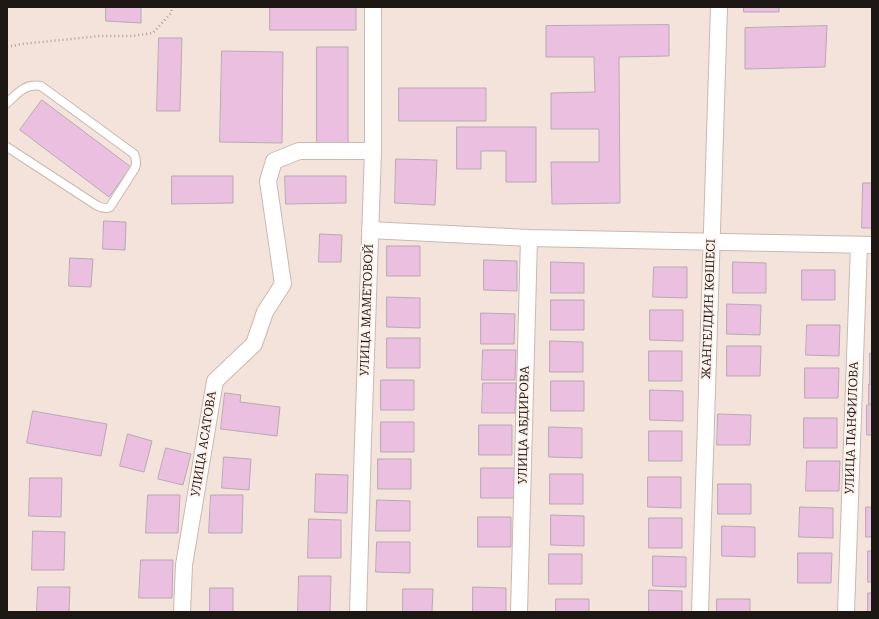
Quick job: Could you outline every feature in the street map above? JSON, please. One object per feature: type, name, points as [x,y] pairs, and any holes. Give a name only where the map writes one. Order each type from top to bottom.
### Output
[{"type":"street","name":"УЛИЦА МАМЕТОВОЙ","points":[[358,612],[373,150],[373,7]]},
{"type":"street","name":"ЖАНГЕЛДИН КӨШЕСІ","points":[[700,612],[719,7]]},
{"type":"street","name":"УЛИЦА АСАТОВА","points":[[182,612],[184,565],[215,381],[254,344],[265,312],[283,284],[268,181],[274,162],[299,150],[373,150]]},
{"type":"street","points":[[370,230],[529,238],[866,245]]},
{"type":"street","name":"УЛИЦА АБДИРОВА","points":[[519,612],[529,238]]},
{"type":"street","name":"УЛИЦА ПАНФИЛОВА","points":[[846,612],[866,245]]},
{"type":"lane","points":[[7,103],[24,88],[30,85],[41,86],[134,154],[136,164],[135,168],[110,207],[106,209],[102,208],[7,147]]},
{"type":"path","points":[[7,46],[92,37],[132,36],[153,33],[171,13],[172,7]]},
{"type":"building","points":[[106,7],[141,7],[141,23],[106,21]]},
{"type":"building","points":[[270,7],[356,7],[356,30],[270,30]]},
{"type":"building","points":[[744,7],[779,7],[779,12],[744,12]]},
{"type":"building","points":[[669,25],[669,56],[619,57],[620,203],[552,204],[551,162],[599,162],[599,129],[551,129],[551,93],[595,92],[594,57],[546,57],[546,26]]},
{"type":"building","points":[[827,26],[825,67],[745,69],[745,28]]},
{"type":"building","points":[[159,38],[182,38],[180,111],[157,111]]},
{"type":"building","points":[[317,47],[348,47],[348,145],[317,145]]},
{"type":"building","points":[[222,51],[283,52],[282,143],[220,142]]},
{"type":"building","points":[[399,88],[486,88],[486,121],[399,121]]},
{"type":"building","points":[[42,100],[131,167],[109,197],[20,130]]},
{"type":"building","points":[[457,127],[536,127],[536,182],[506,182],[506,151],[481,151],[481,169],[457,169]]},
{"type":"building","points":[[396,159],[437,160],[435,205],[395,203]]},
{"type":"building","points":[[172,176],[233,176],[233,203],[172,204]]},
{"type":"building","points":[[285,176],[346,176],[346,203],[286,204]]},
{"type":"building","points":[[863,183],[872,183],[872,228],[862,228]]},
{"type":"building","points":[[104,221],[126,222],[125,250],[103,249]]},
{"type":"building","points":[[320,234],[342,235],[341,262],[319,262]]},
{"type":"building","points":[[387,246],[420,246],[420,276],[387,276]]},
{"type":"building","points":[[70,258],[93,259],[91,287],[69,286]]},
{"type":"building","points":[[484,260],[517,261],[517,291],[484,290]]},
{"type":"building","points":[[551,262],[584,263],[584,293],[551,293]]},
{"type":"building","points":[[733,262],[766,263],[766,293],[733,293]]},
{"type":"building","points":[[654,267],[687,267],[687,298],[653,297]]},
{"type":"building","points":[[802,270],[835,270],[835,300],[802,300]]},
{"type":"building","points":[[387,297],[420,298],[420,328],[387,327]]},
{"type":"building","points":[[551,300],[584,300],[584,330],[551,330]]},
{"type":"building","points":[[727,304],[761,305],[760,335],[727,334]]},
{"type":"building","points":[[650,310],[683,310],[683,341],[650,340]]},
{"type":"building","points":[[481,313],[515,314],[514,344],[481,344]]},
{"type":"building","points":[[807,325],[840,325],[839,356],[806,355]]},
{"type":"building","points":[[387,338],[420,338],[420,368],[387,368]]},
{"type":"building","points":[[550,341],[583,342],[583,372],[550,372]]},
{"type":"building","points":[[727,346],[761,346],[760,376],[727,376]]},
{"type":"building","points":[[483,350],[516,350],[515,380],[482,380]]},
{"type":"building","points":[[649,351],[682,351],[682,381],[649,381]]},
{"type":"building","points":[[870,353],[872,353],[872,383],[870,383]]},
{"type":"building","points":[[805,368],[839,368],[838,398],[805,398]]},
{"type":"building","points":[[381,380],[414,380],[414,410],[381,410]]},
{"type":"building","points":[[551,381],[584,381],[584,411],[551,411]]},
{"type":"building","points":[[483,383],[516,383],[515,413],[482,413]]},
{"type":"building","points":[[869,384],[872,384],[872,404],[869,404]]},
{"type":"building","points":[[650,390],[683,391],[683,421],[650,420]]},
{"type":"building","points":[[225,393],[241,395],[240,402],[280,407],[277,436],[221,429]]},
{"type":"building","points":[[867,405],[872,405],[872,435],[867,435]]},
{"type":"building","points":[[33,411],[107,424],[101,456],[27,443]]},
{"type":"building","points":[[718,414],[751,415],[750,445],[717,445]]},
{"type":"building","points":[[804,418],[837,418],[837,448],[804,448]]},
{"type":"building","points":[[381,422],[414,422],[414,452],[381,452]]},
{"type":"building","points":[[479,425],[512,425],[512,455],[479,455]]},
{"type":"building","points":[[549,427],[582,428],[582,458],[549,457]]},
{"type":"building","points":[[649,431],[682,431],[682,461],[649,461]]},
{"type":"building","points":[[128,434],[152,441],[144,472],[120,466]]},
{"type":"building","points":[[166,448],[191,454],[183,485],[158,479]]},
{"type":"building","points":[[224,457],[251,459],[249,490],[222,488]]},
{"type":"building","points":[[378,459],[411,459],[411,489],[378,489]]},
{"type":"building","points":[[807,461],[840,461],[839,491],[806,491]]},
{"type":"building","points":[[481,468],[515,468],[514,498],[481,498]]},
{"type":"building","points":[[316,474],[348,475],[347,513],[315,512]]},
{"type":"building","points":[[550,474],[583,474],[583,504],[550,504]]},
{"type":"building","points":[[648,477],[681,477],[681,508],[648,507]]},
{"type":"building","points":[[30,478],[62,478],[61,517],[29,516]]},
{"type":"building","points":[[718,484],[751,484],[751,514],[718,514]]},
{"type":"building","points":[[148,495],[180,495],[178,533],[146,533]]},
{"type":"building","points":[[211,495],[243,495],[242,533],[209,533]]},
{"type":"building","points":[[377,500],[410,501],[410,531],[376,531]]},
{"type":"building","points":[[800,507],[833,508],[833,538],[799,537]]},
{"type":"building","points":[[866,507],[872,507],[872,537],[866,537]]},
{"type":"building","points":[[551,515],[584,516],[584,546],[551,545]]},
{"type":"building","points":[[478,517],[511,517],[511,547],[478,547]]},
{"type":"building","points":[[649,518],[682,518],[682,548],[649,548]]},
{"type":"building","points":[[309,519],[341,520],[341,558],[308,558]]},
{"type":"building","points":[[722,526],[755,527],[755,557],[722,556]]},
{"type":"building","points":[[33,531],[65,532],[64,570],[32,570]]},
{"type":"building","points":[[377,542],[410,542],[410,573],[376,572]]},
{"type":"building","points":[[868,551],[872,551],[872,582],[868,582]]},
{"type":"building","points":[[798,553],[832,553],[831,583],[798,583]]},
{"type":"building","points":[[549,554],[582,554],[582,584],[549,584]]},
{"type":"building","points":[[653,556],[686,557],[686,587],[653,586]]},
{"type":"building","points":[[141,560],[173,560],[172,598],[139,598]]},
{"type":"building","points":[[299,576],[331,576],[330,612],[298,612]]},
{"type":"building","points":[[38,587],[70,587],[69,612],[37,612]]},
{"type":"building","points":[[473,587],[506,588],[506,612],[473,612]]},
{"type":"building","points":[[210,588],[233,588],[233,612],[210,612]]},
{"type":"building","points":[[403,589],[433,589],[432,612],[403,612]]},
{"type":"building","points":[[649,590],[682,591],[682,612],[649,612]]},
{"type":"building","points":[[868,593],[872,593],[872,612],[868,612]]},
{"type":"building","points":[[556,599],[589,599],[589,612],[556,612]]},
{"type":"building","points":[[717,599],[750,599],[750,612],[717,612]]}]
